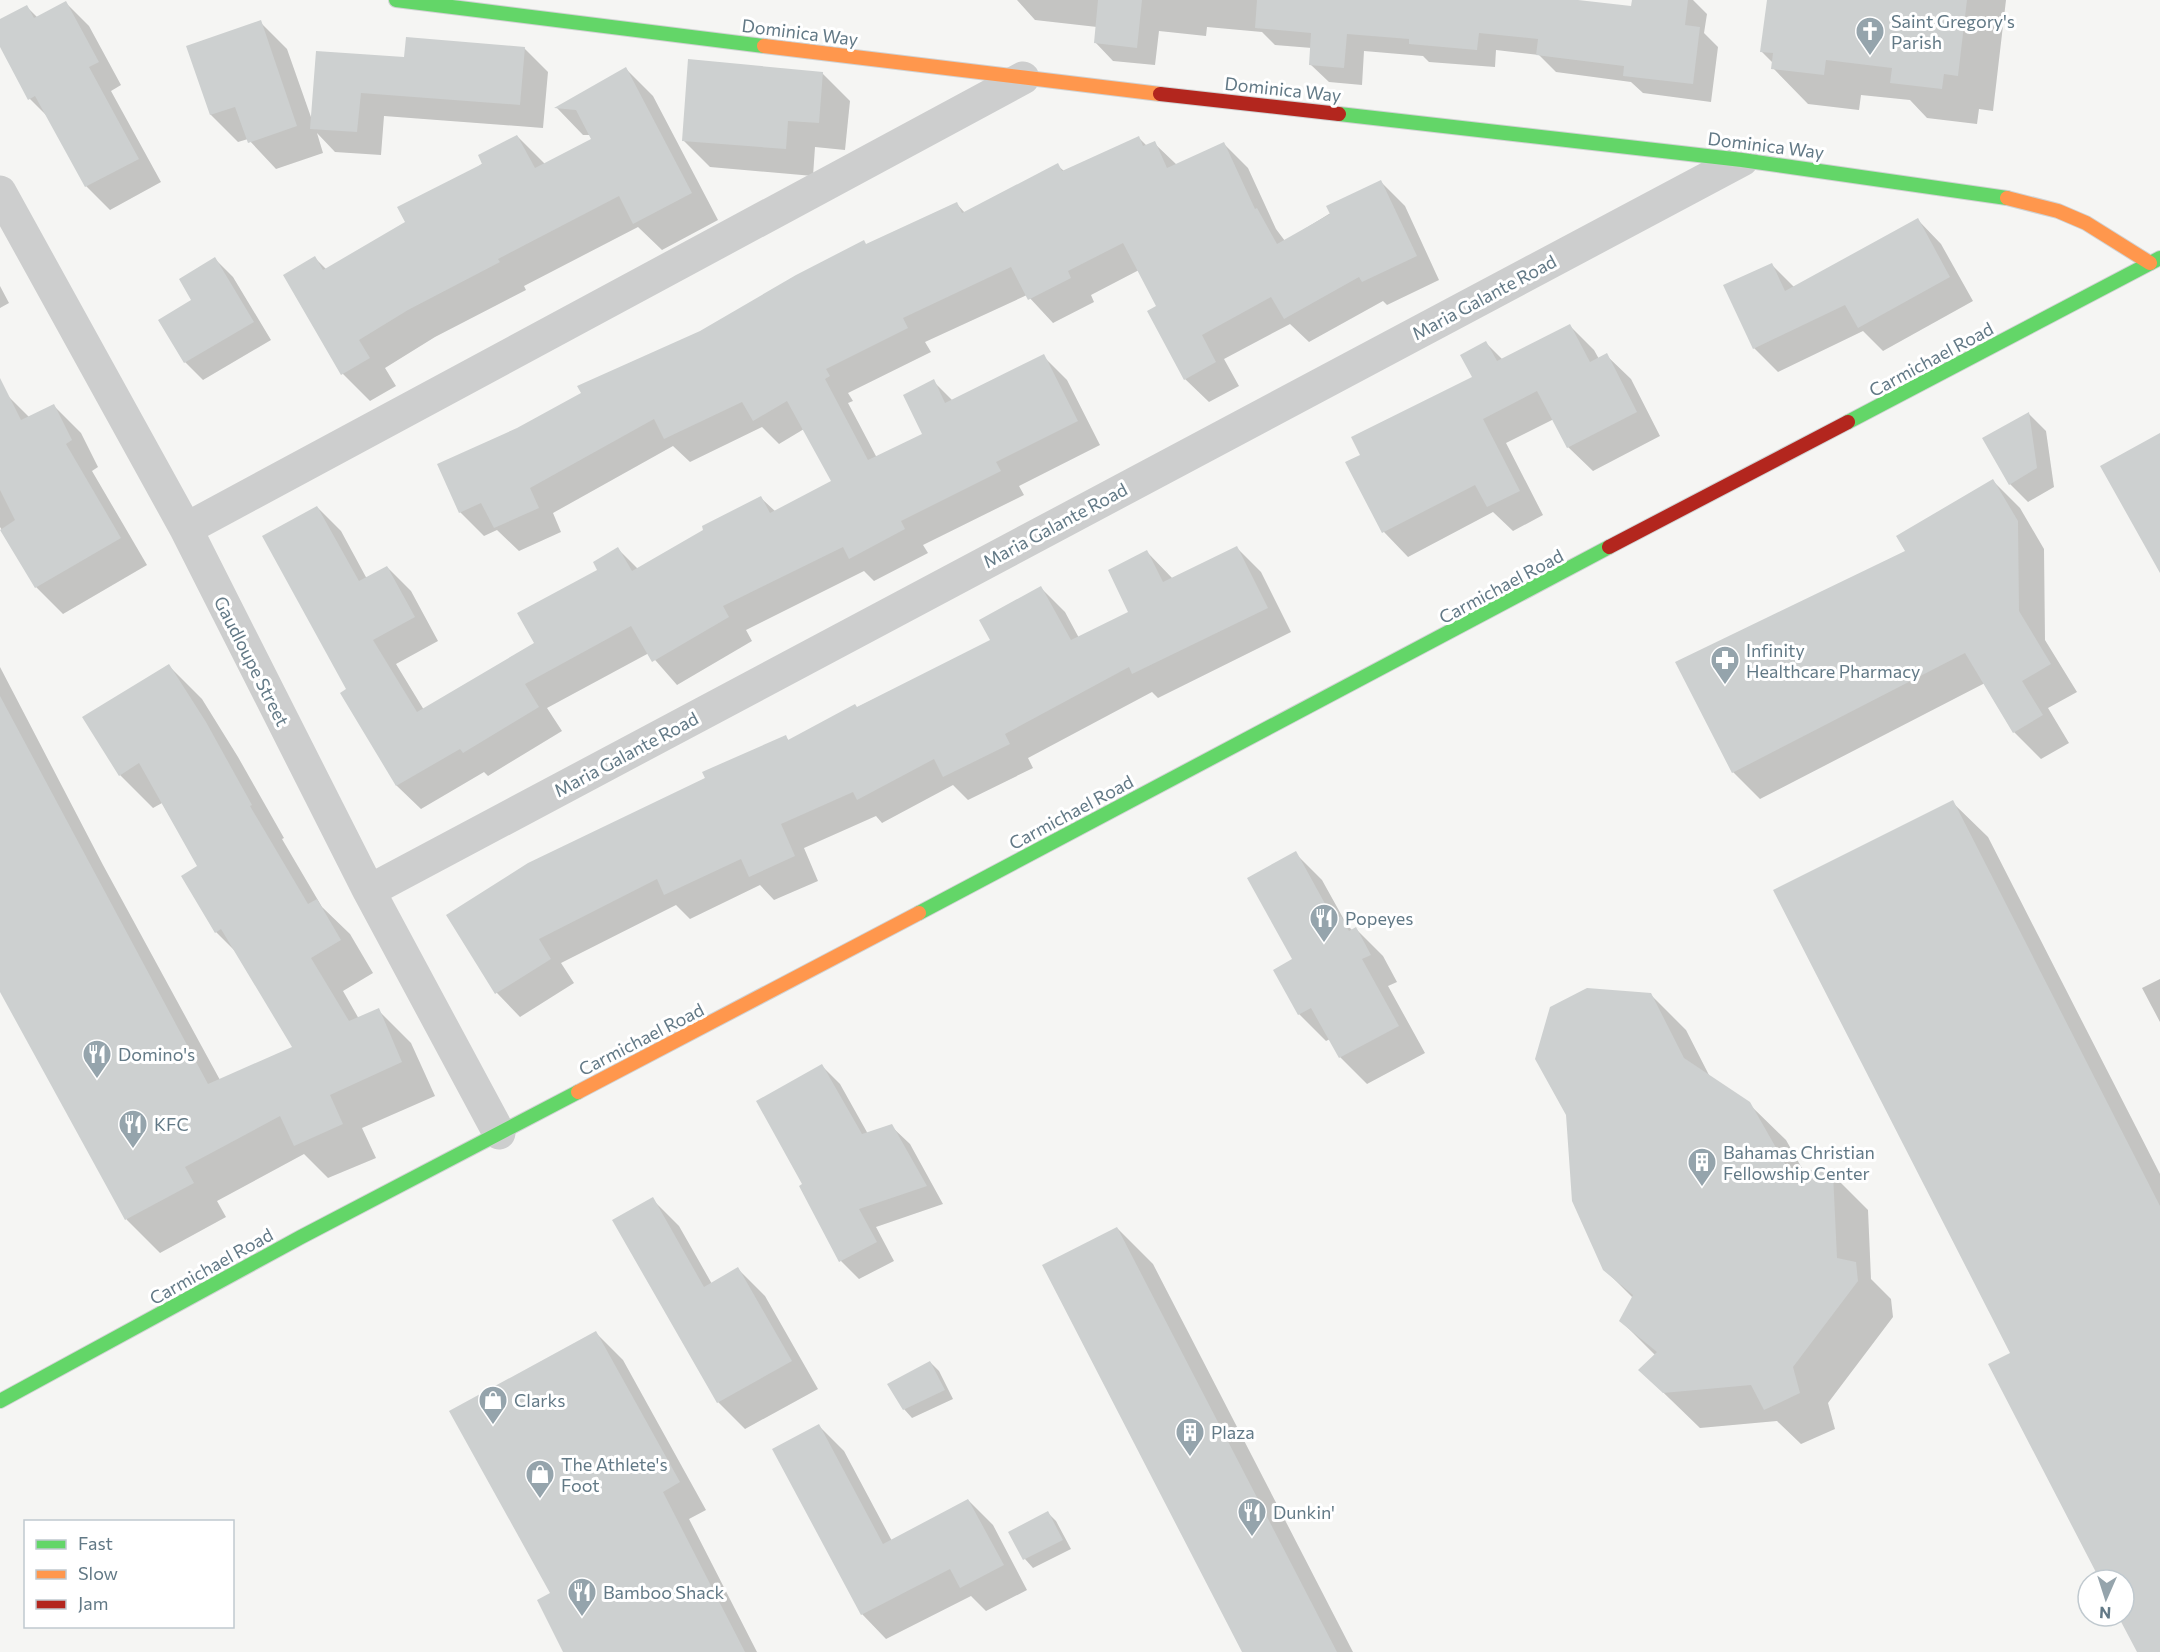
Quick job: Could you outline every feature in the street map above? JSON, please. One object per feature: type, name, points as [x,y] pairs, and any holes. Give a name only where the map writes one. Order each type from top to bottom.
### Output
[{"type":"main road","name":"Dominica Way","points":[[396,0],[1023,78],[1742,160],[2011,198],[2058,211],[2086,223],[2155,260]]},
{"type":"main road","name":"Carmichael Road","points":[[0,1401],[499,1133],[807,973],[1174,776],[2155,260]]},
{"type":"street","points":[[186,529],[1023,78]]},
{"type":"street","name":"Maria Galante Road","points":[[369,891],[1742,160]]},
{"type":"street","name":"Gaudloupe Street","points":[[0,192],[186,529],[369,891],[499,1133]]},
{"type":"building","points":[[1098,0],[1142,0],[1137,48],[1094,43]]},
{"type":"building","points":[[1257,0],[1578,0],[1631,6],[1632,0],[1688,0],[1685,25],[1700,27],[1693,84],[1623,76],[1624,66],[1536,55],[1538,39],[1479,33],[1477,50],[1409,44],[1409,39],[1347,34],[1344,68],[1309,65],[1311,33],[1255,28]]},
{"type":"building","points":[[1767,0],[1967,0],[1958,76],[1944,74],[1942,89],[1890,83],[1892,68],[1826,60],[1824,75],[1771,69],[1773,53],[1760,52]]},
{"type":"building","points":[[66,1],[99,62],[89,67],[139,159],[85,187],[35,96],[28,100],[0,47],[0,19],[27,5],[34,18]]},
{"type":"building","points":[[261,20],[297,126],[248,143],[235,107],[210,115],[186,46]]},
{"type":"building","points":[[406,37],[525,47],[520,105],[361,93],[357,132],[310,129],[316,51],[404,57]]},
{"type":"building","points":[[688,59],[823,72],[819,123],[788,121],[786,149],[682,141]]},
{"type":"building","points":[[626,67],[692,193],[633,224],[619,196],[498,259],[500,262],[408,310],[359,340],[370,358],[341,375],[283,275],[315,256],[323,270],[405,222],[397,207],[482,164],[478,155],[517,135],[535,168],[591,139],[576,110],[554,108]]},
{"type":"building","points":[[1139,136],[1143,146],[1155,141],[1167,168],[1224,142],[1255,209],[1257,208],[1277,244],[1330,214],[1326,206],[1381,180],[1417,256],[1362,282],[1359,277],[1284,319],[1271,297],[1202,335],[1216,362],[1184,380],[1147,311],[1156,306],[1123,243],[1068,271],[1071,278],[1028,300],[1011,267],[903,318],[908,328],[826,369],[830,376],[825,379],[868,460],[922,434],[903,395],[934,379],[945,403],[1044,354],[1078,421],[996,462],[1001,471],[901,521],[905,529],[849,559],[843,547],[723,606],[729,617],[652,662],[631,626],[525,684],[539,707],[463,753],[460,749],[396,786],[340,693],[346,689],[262,536],[317,506],[359,581],[387,566],[415,617],[373,640],[417,712],[534,643],[517,613],[597,570],[593,562],[618,547],[632,571],[703,530],[702,526],[761,496],[770,513],[831,481],[787,401],[753,421],[742,402],[664,439],[654,419],[530,488],[539,508],[494,528],[481,503],[459,513],[437,464],[517,428],[581,393],[577,386],[700,331],[796,275],[864,240],[866,244],[957,202],[962,213],[1058,163],[1062,171]]},
{"type":"building","points":[[1918,218],[1950,277],[1858,328],[1845,305],[1753,349],[1723,285],[1772,263],[1785,291]]},
{"type":"building","points":[[215,257],[254,322],[184,363],[158,320],[191,300],[179,279]]},
{"type":"building","points":[[1570,324],[1590,362],[1607,353],[1637,412],[1567,448],[1537,391],[1483,419],[1520,491],[1487,507],[1475,485],[1382,533],[1345,462],[1360,455],[1351,437],[1472,377],[1460,355],[1486,341],[1497,361]]},
{"type":"building","points":[[0,378],[21,420],[54,404],[72,440],[66,444],[121,538],[35,588],[0,530],[15,520],[0,490]]},
{"type":"building","points":[[2029,412],[2037,468],[2009,485],[1982,438]]},
{"type":"building","points":[[2160,433],[2160,573],[2100,466]]},
{"type":"building","points":[[1993,479],[2018,521],[2019,611],[2051,664],[2022,681],[2043,715],[2013,733],[1965,653],[1732,773],[1675,662],[1905,551],[1896,536]]},
{"type":"building","points":[[1237,546],[1268,608],[1132,674],[1129,667],[1005,734],[1010,744],[943,777],[934,759],[857,800],[853,792],[781,824],[795,856],[749,877],[741,859],[664,895],[657,879],[539,939],[551,959],[495,994],[446,915],[528,863],[705,778],[702,772],[786,735],[788,740],[855,704],[857,707],[990,640],[979,620],[1041,586],[1071,640],[1128,612],[1108,570],[1147,550],[1163,582]]},
{"type":"building","points":[[169,664],[206,722],[252,805],[250,806],[308,904],[317,899],[341,940],[311,958],[349,1021],[379,1008],[402,1062],[330,1095],[343,1124],[294,1146],[280,1116],[185,1167],[194,1183],[125,1220],[0,992],[0,696],[208,1084],[292,1047],[221,929],[215,933],[181,876],[197,866],[139,763],[119,776],[82,717]]},
{"type":"building","points":[[1953,800],[2160,1206],[2160,1652],[2137,1652],[2124,1628],[2136,1628],[2136,1568],[2094,1568],[1988,1364],[2010,1353],[1773,890]]},
{"type":"building","name":"Popeyes","points":[[1296,851],[1334,920],[1341,916],[1349,931],[1356,927],[1371,955],[1362,959],[1399,1026],[1339,1058],[1311,1008],[1298,1015],[1273,970],[1292,959],[1247,878]]},
{"type":"building","name":"Bahamas Christian Fellowship Center","points":[[1587,988],[1651,993],[1684,1058],[1750,1102],[1787,1167],[1833,1173],[1837,1258],[1856,1262],[1858,1281],[1793,1367],[1800,1393],[1764,1410],[1751,1385],[1663,1393],[1638,1370],[1657,1352],[1619,1321],[1633,1295],[1603,1270],[1572,1201],[1566,1115],[1535,1059],[1550,1007]]},
{"type":"building","points":[[822,1064],[862,1134],[892,1124],[927,1186],[859,1209],[877,1242],[839,1262],[799,1186],[802,1184],[756,1101]]},
{"type":"building","points":[[653,1197],[704,1287],[738,1267],[792,1361],[717,1403],[612,1220]]},
{"type":"building","name":"Plaza","points":[[1117,1227],[1337,1652],[1242,1652],[1042,1265]]},
{"type":"building","points":[[596,1331],[680,1482],[663,1492],[745,1652],[563,1652],[537,1600],[550,1593],[449,1411]]},
{"type":"building","points":[[930,1361],[945,1390],[903,1410],[887,1384]]},
{"type":"building","points":[[819,1424],[883,1544],[968,1499],[1004,1565],[960,1588],[950,1569],[861,1615],[772,1449]]},
{"type":"building","points":[[1048,1511],[1063,1540],[1023,1560],[1008,1532]]},
{"type":"traffic: fast","points":[[396,0],[764,46]]},
{"type":"traffic: fast","points":[[1339,114],[1742,160],[2007,198]]},
{"type":"traffic: fast","points":[[1848,422],[2160,258]]},
{"type":"traffic: fast","points":[[919,913],[1609,547]]},
{"type":"traffic: fast","points":[[0,1401],[301,1237],[578,1092]]},
{"type":"traffic: slow","points":[[764,46],[1160,94]]},
{"type":"traffic: slow","points":[[2007,198],[2058,211],[2086,223],[2150,263]]},
{"type":"traffic: slow","points":[[578,1092],[919,913]]},
{"type":"traffic: jam","points":[[1160,94],[1339,114]]},
{"type":"traffic: jam","points":[[1609,547],[1848,422]]},
{"type":"place","name":"Saint Gregory's Parish","points":[[1870,56]]},
{"type":"place","name":"Infinity Healthcare Pharmacy","points":[[1725,686]]},
{"type":"place","name":"Popeyes","points":[[1324,944]]},
{"type":"place","name":"Domino's","points":[[97,1080]]},
{"type":"place","name":"KFC","points":[[133,1150]]},
{"type":"place","name":"Bahamas Christian Fellowship Center","points":[[1702,1188]]},
{"type":"place","name":"Clarks","points":[[493,1426]]},
{"type":"place","name":"Plaza","points":[[1190,1458]]},
{"type":"place","name":"The Athlete's Foot","points":[[540,1500]]},
{"type":"place","name":"Dunkin'","points":[[1252,1538]]},
{"type":"place","name":"Bamboo Shack","points":[[582,1618]]}]
